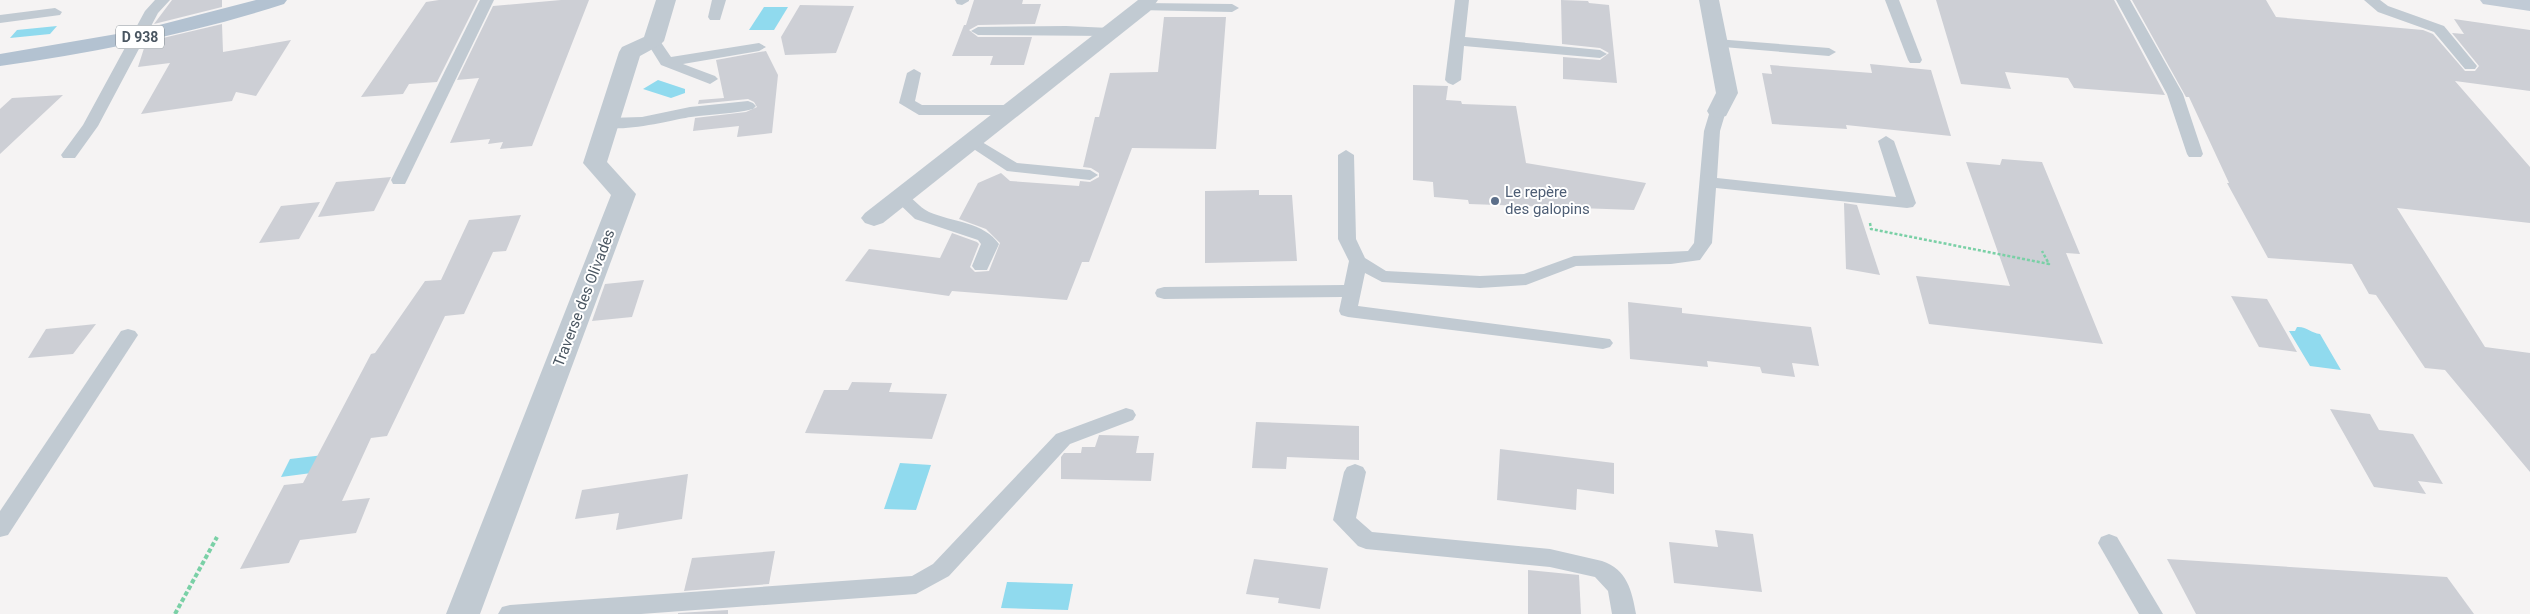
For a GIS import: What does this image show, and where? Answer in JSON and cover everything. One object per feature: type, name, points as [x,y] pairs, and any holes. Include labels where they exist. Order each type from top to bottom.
[{"type":"main road","name":"D 938","points":[[0,60],[138,37],[213,19],[277,0]]},
{"type":"main road","points":[[2490,0],[2529,2]]},
{"type":"street","points":[[659,51],[666,0]]},
{"type":"street","points":[[1709,0],[1726,93],[1718,111]]},
{"type":"street","points":[[874,218],[1145,4]]},
{"type":"street","name":"Traverse des Olivades","points":[[463,614],[624,194],[595,163],[630,52],[659,51]]},
{"type":"lane","points":[[69,155],[90,126],[152,11],[163,0]]},
{"type":"lane","points":[[399,180],[487,0]]},
{"type":"lane","points":[[716,17],[719,0]]},
{"type":"lane","points":[[1453,80],[1462,0]]},
{"type":"lane","points":[[1892,0],[1915,60]]},
{"type":"lane","points":[[2123,0],[2176,94],[2195,154]]},
{"type":"lane","points":[[2370,0],[2383,8],[2439,29],[2470,66]]},
{"type":"lane","points":[[1145,4],[1232,8]]},
{"type":"lane","points":[[0,19],[55,12]]},
{"type":"lane","points":[[978,31],[1066,30],[1110,32]]},
{"type":"lane","points":[[1457,41],[1600,54]]},
{"type":"lane","points":[[1716,43],[1829,52]]},
{"type":"lane","points":[[659,51],[759,47]]},
{"type":"lane","points":[[659,51],[710,79]]},
{"type":"lane","points":[[914,73],[907,103],[919,110],[1011,110]]},
{"type":"lane","points":[[608,123],[642,122],[690,112],[748,106]]},
{"type":"lane","points":[[1346,155],[1347,239],[1358,261],[1382,276],[1480,282],[1526,279],[1574,261],[1670,259],[1694,256],[1704,243],[1712,131],[1718,111]]},
{"type":"lane","points":[[972,141],[1013,168],[1090,175]]},
{"type":"lane","points":[[1709,182],[1907,203],[1886,141]]},
{"type":"lane","points":[[900,197],[921,215],[984,236],[990,244],[981,266]]},
{"type":"lane","points":[[1358,261],[1348,311],[1603,343]]},
{"type":"lane","points":[[1164,293],[1352,291]]},
{"type":"lane","points":[[0,529],[128,334]]},
{"type":"lane","points":[[510,614],[916,585],[941,570],[1063,439],[1126,415]]},
{"type":"lane","points":[[1355,472],[1344,520],[1366,540],[1550,558],[1602,570],[1619,586],[1624,614]]},
{"type":"lane","points":[[2110,543],[2151,614]]},
{"type":"path","points":[[175,614],[217,537]]},
{"type":"water","points":[[764,7],[788,7],[774,30],[749,30]]},
{"type":"water","points":[[57,26],[50,34],[10,38],[17,30]]},
{"type":"water","points":[[658,80],[685,89],[685,93],[671,98],[643,89]]},
{"type":"water","points":[[2297,327],[2320,334],[2341,370],[2310,366],[2289,331],[2295,331]]},
{"type":"water","points":[[349,452],[342,469],[281,477],[290,459]]},
{"type":"water","points":[[900,463],[931,465],[916,510],[884,509]]},
{"type":"water","points":[[1007,582],[1073,584],[1068,610],[1001,608]]},
{"type":"building","points":[[172,0],[222,0],[222,7],[154,24]]},
{"type":"building","points":[[478,0],[437,82],[409,84],[403,94],[361,97],[426,2]]},
{"type":"building","points":[[561,0],[589,0],[532,146],[500,149],[503,142],[488,144],[490,139],[450,143],[479,78],[457,80],[493,6]]},
{"type":"building","points":[[974,0],[1023,0],[1022,4],[1041,4],[1035,24],[978,25],[969,30],[978,37],[1032,37],[1024,65],[990,65],[993,56],[952,56],[964,25],[966,25]]},
{"type":"building","points":[[1561,0],[1588,1],[1589,3],[1609,5],[1617,83],[1563,79],[1563,57],[1600,60],[1609,53],[1600,48],[1562,44]]},
{"type":"building","points":[[1936,0],[2114,0],[2165,95],[2074,88],[2068,78],[2005,72],[2011,89],[1961,84]]},
{"type":"building","points":[[2132,0],[2266,0],[2276,17],[2423,30],[2433,34],[2465,71],[2475,71],[2479,66],[2452,33],[2464,34],[2454,19],[2530,30],[2530,91],[2455,81],[2530,167],[2530,223],[2397,208],[2485,347],[2530,353],[2530,472],[2445,370],[2425,368],[2376,295],[2369,294],[2352,264],[2268,258],[2227,183],[2229,183],[2189,97],[2186,97]]},
{"type":"building","points":[[800,5],[854,6],[836,53],[785,55],[781,37]]},
{"type":"building","points":[[1164,17],[1226,17],[1216,149],[1132,148],[1089,262],[1082,262],[1067,300],[952,291],[949,296],[845,281],[869,249],[940,258],[952,233],[979,244],[970,267],[975,272],[989,271],[1000,243],[986,229],[959,219],[978,183],[1001,173],[1010,181],[1079,186],[1080,181],[1090,182],[1099,177],[1099,173],[1091,168],[1083,167],[1095,117],[1099,117],[1110,73],[1158,72]]},
{"type":"building","points":[[222,24],[223,52],[291,40],[256,96],[236,92],[232,101],[141,114],[170,63],[138,67],[146,42]]},
{"type":"building","points":[[766,51],[778,75],[772,133],[737,137],[739,126],[693,131],[695,118],[746,112],[757,107],[754,102],[748,99],[698,104],[699,100],[724,98],[716,60]]},
{"type":"building","points":[[1870,64],[1931,70],[1951,136],[1846,125],[1847,129],[1772,124],[1762,73],[1772,74],[1770,65],[1872,73]]},
{"type":"building","points":[[1413,85],[1448,86],[1446,100],[1461,101],[1462,104],[1516,106],[1526,163],[1646,183],[1634,210],[1469,204],[1468,200],[1434,197],[1433,182],[1413,180]]},
{"type":"building","points":[[63,95],[0,154],[0,109],[12,98]]},
{"type":"building","points":[[2002,159],[2042,162],[2080,254],[2066,253],[2103,344],[1929,324],[1916,276],[2010,286],[1966,162],[2000,165]]},
{"type":"building","points":[[391,177],[374,211],[318,217],[336,182]]},
{"type":"building","points":[[1259,190],[1259,195],[1292,195],[1297,261],[1205,263],[1205,191]]},
{"type":"building","points":[[320,202],[299,239],[259,243],[281,206]]},
{"type":"building","points":[[1844,203],[1857,205],[1880,275],[1846,269]]},
{"type":"building","points":[[521,215],[506,251],[493,252],[464,314],[445,316],[387,436],[371,438],[342,501],[370,498],[356,533],[300,540],[289,563],[240,569],[284,485],[303,483],[371,354],[375,353],[425,281],[441,280],[469,220]]},
{"type":"building","points":[[644,280],[632,317],[592,321],[605,284]]},
{"type":"building","points":[[2231,296],[2267,299],[2297,352],[2259,347]]},
{"type":"building","points":[[1628,302],[1682,308],[1682,313],[1811,327],[1819,366],[1792,363],[1795,377],[1762,373],[1760,367],[1707,361],[1708,367],[1630,359]]},
{"type":"building","points":[[96,324],[73,354],[28,358],[46,329]]},
{"type":"building","points":[[852,382],[892,383],[889,392],[947,394],[932,439],[805,433],[824,390],[848,390]]},
{"type":"building","points":[[2330,409],[2370,414],[2379,430],[2413,434],[2443,484],[2418,481],[2426,494],[2374,487]]},
{"type":"building","points":[[1256,422],[1359,426],[1359,460],[1287,457],[1286,469],[1252,468]]},
{"type":"building","points":[[1099,435],[1139,436],[1136,453],[1154,453],[1151,481],[1061,479],[1061,457],[1064,453],[1081,453],[1082,447],[1095,447]]},
{"type":"building","points":[[1500,449],[1614,463],[1614,494],[1577,489],[1576,510],[1497,500]]},
{"type":"building","points":[[688,474],[682,519],[616,530],[619,513],[575,519],[582,490]]},
{"type":"building","points":[[1715,530],[1753,534],[1762,592],[1674,583],[1669,542],[1718,547]]},
{"type":"building","points":[[775,551],[769,584],[684,591],[692,558]]},
{"type":"building","points":[[1254,559],[1328,568],[1320,609],[1278,603],[1279,598],[1246,594]]},
{"type":"building","points":[[2167,559],[2447,577],[2474,614],[2196,614]]},
{"type":"building","points":[[1528,570],[1579,575],[1581,614],[1528,614]]},
{"type":"building","points":[[728,610],[728,614],[678,614],[678,613]]},
{"type":"place","name":"Le repère des galopins","points":[[1495,201]]}]
